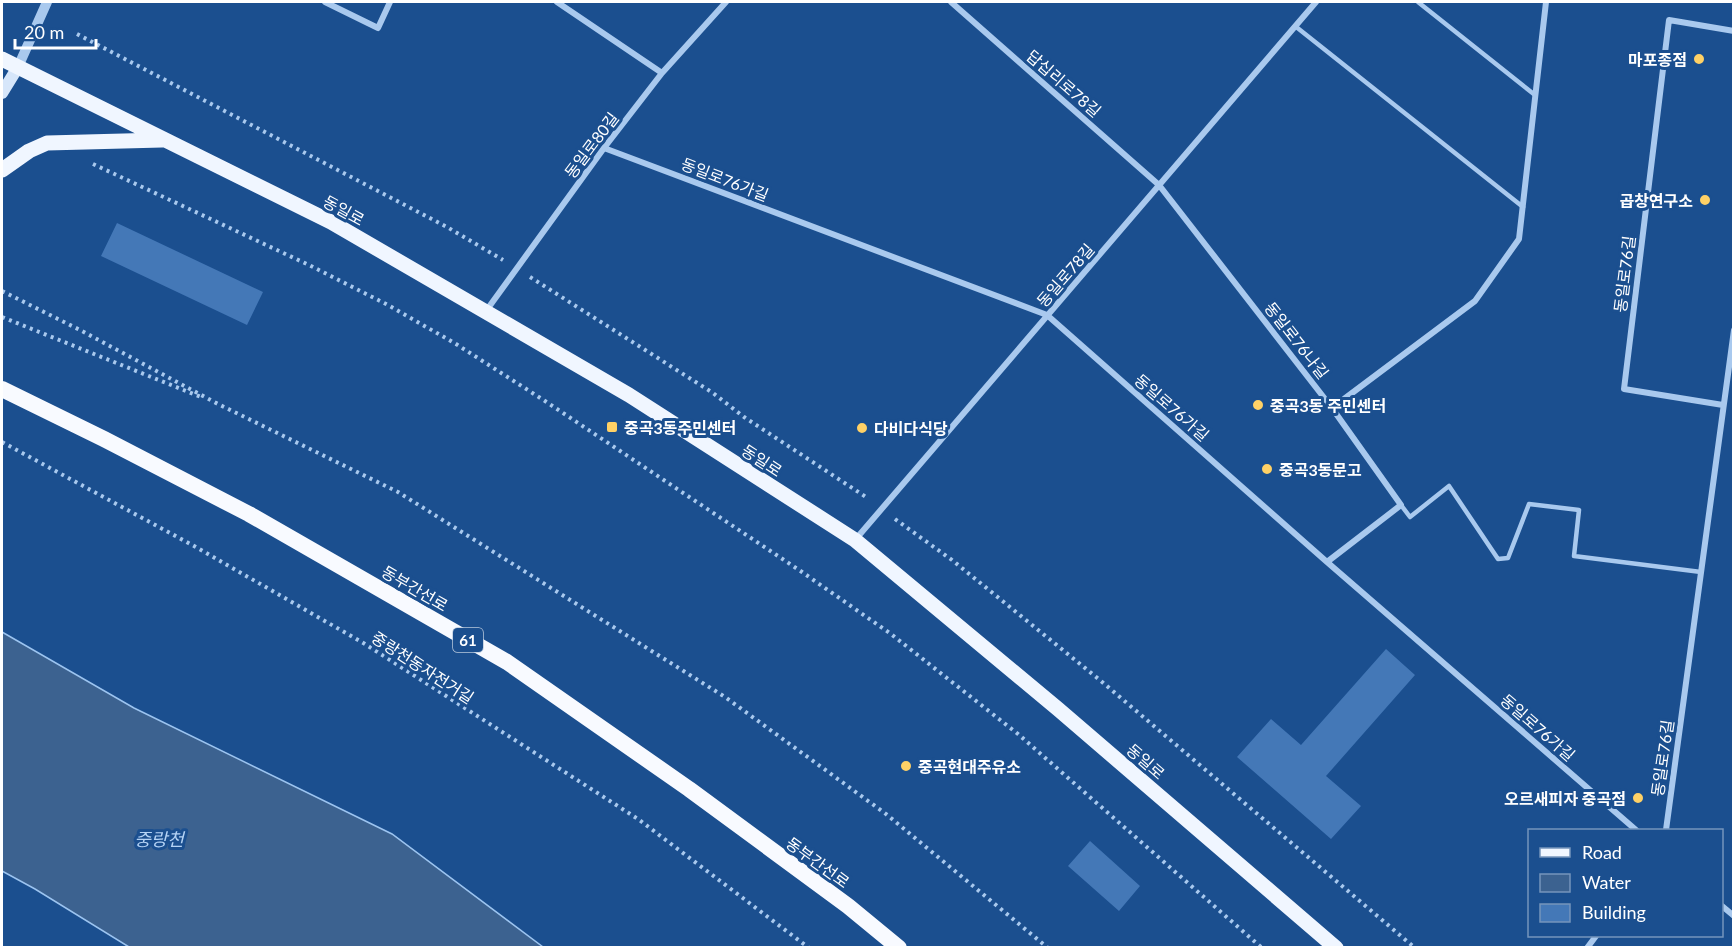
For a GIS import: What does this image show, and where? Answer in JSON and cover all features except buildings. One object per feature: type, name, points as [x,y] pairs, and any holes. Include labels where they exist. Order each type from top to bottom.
[{"type":"highway","name":"동부간선로","points":[[2,389],[249,514],[507,662],[689,789],[848,906],[899,948]]},
{"type":"main road","name":"동일로","points":[[2,59],[331,222],[629,395],[855,540],[1058,709],[1336,948]]},
{"type":"main road","points":[[2,93],[18,67]]},
{"type":"main road","points":[[2,170],[29,151],[47,143],[164,140]]},
{"type":"street","points":[[18,67],[47,2]]},
{"type":"street","points":[[325,2],[378,28],[390,2]]},
{"type":"street","points":[[556,2],[662,73]]},
{"type":"street","name":"동일로80길","points":[[485,312],[604,148],[662,73],[726,2]]},
{"type":"street","name":"답십리로78길","points":[[951,2],[1160,184]]},
{"type":"street","name":"동일로78길","points":[[855,540],[1316,2]]},
{"type":"street","points":[[1332,408],[1475,301],[1519,239],[1546,2]]},
{"type":"street","name":"동일로76길","points":[[1723,405],[1624,389],[1669,20],[1734,31]]},
{"type":"street","name":"동일로76가길","points":[[604,148],[1047,315],[1634,829]]},
{"type":"street","name":"동일로76나길","points":[[1160,184],[1332,408],[1401,505]]},
{"type":"street","name":"동일로76길","points":[[1666,829],[1734,330]]},
{"type":"street","points":[[1327,562],[1401,505]]},
{"type":"lane","points":[[1418,2],[1535,96]]},
{"type":"lane","points":[[1295,27],[1523,207]]},
{"type":"lane","points":[[1401,505],[1410,517],[1449,486],[1498,559],[1508,558],[1529,504],[1579,510],[1574,556],[1701,572]]},
{"type":"path","points":[[77,34],[447,227],[503,261]]},
{"type":"path","points":[[87,162],[309,265],[388,305],[456,344],[545,401],[802,572],[891,634],[1018,734],[1262,948]]},
{"type":"path","points":[[529,277],[713,393],[744,417],[866,497]]},
{"type":"path","points":[[2,291],[219,404],[398,492],[725,697],[886,814],[1048,948]]},
{"type":"path","points":[[2,317],[219,404]]},
{"type":"path","name":"중랑천동자전거길","points":[[2,442],[194,546],[365,644],[638,819],[809,948]]},
{"type":"path","points":[[894,518],[952,560],[1101,681],[1415,948]]},
{"type":"water","name":"중랑천","points":[[2,632],[134,708],[392,834],[543,947],[129,947],[2,871]]},
{"type":"place","name":"마포종점","points":[[1699,59]]},
{"type":"place","name":"곱창연구소","points":[[1705,200]]},
{"type":"place","name":"중곡3동 주민센터","points":[[1258,405]]},
{"type":"place","name":"중곡3동주민센터","points":[[612,427]]},
{"type":"place","name":"다비다식당","points":[[862,428]]},
{"type":"place","name":"중곡3동문고","points":[[1267,469]]},
{"type":"place","name":"중곡현대주유소","points":[[906,766]]},
{"type":"place","name":"오르새피자 중곡점","points":[[1638,798]]}]
